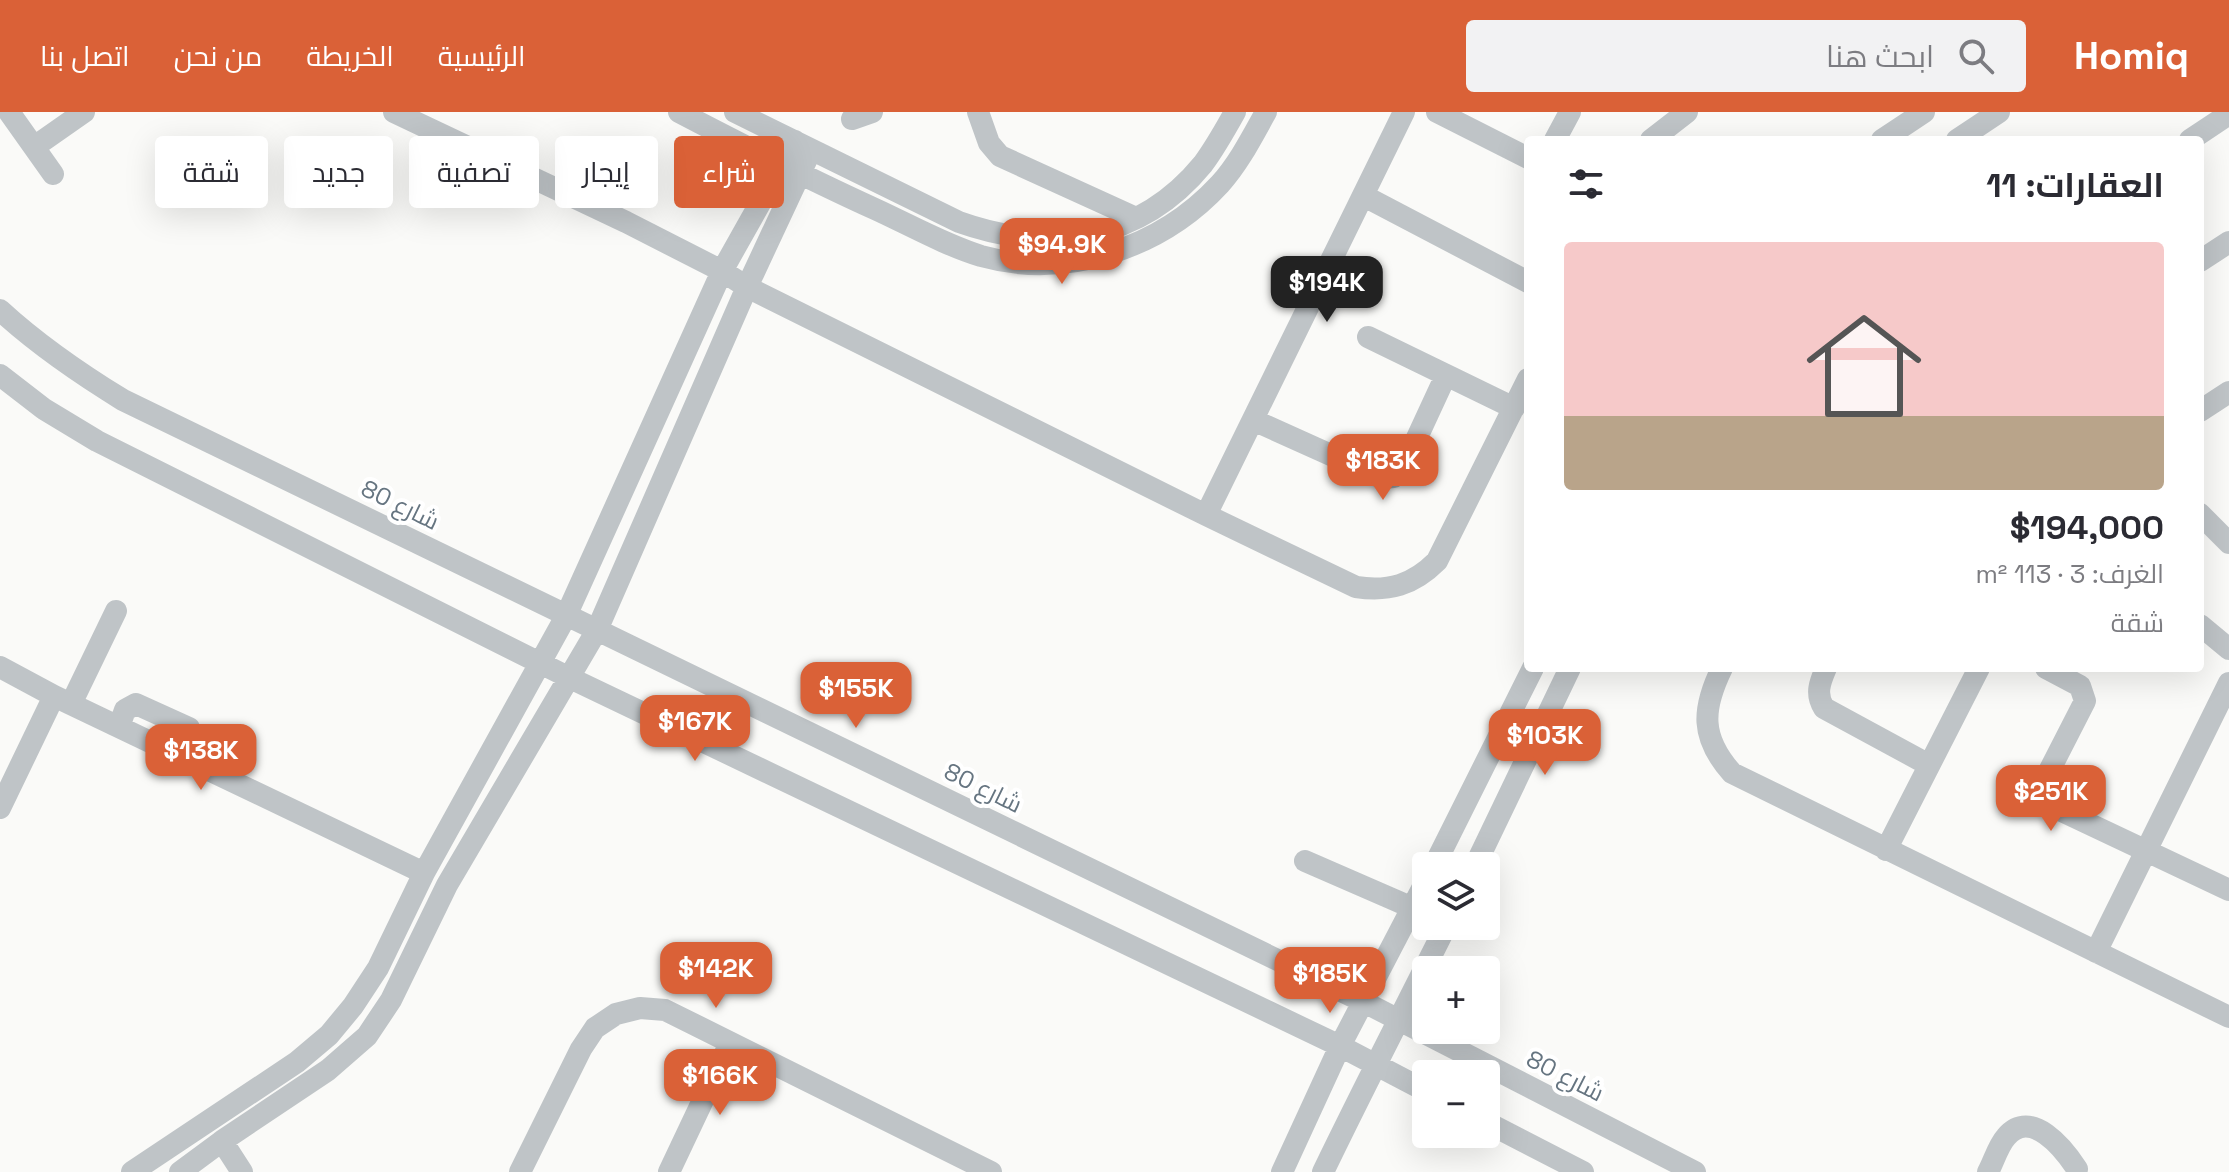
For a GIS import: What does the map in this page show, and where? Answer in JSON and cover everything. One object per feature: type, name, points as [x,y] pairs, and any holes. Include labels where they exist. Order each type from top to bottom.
[{"type":"street","points":[[9,112],[53,174]]},
{"type":"street","points":[[34,147],[84,112]]},
{"type":"street","points":[[394,112],[722,271],[747,287],[1356,587],[1392,588],[1409,583],[1437,561],[1524,387]]},
{"type":"street","points":[[679,112],[791,170],[980,255],[1009,262],[1038,264],[1082,261],[1125,249],[1165,229],[1195,208],[1221,182],[1243,153],[1266,112]]},
{"type":"street","points":[[735,112],[959,222],[990,233],[1021,239],[1054,240],[1086,236],[1117,227],[1167,199],[1186,182],[1218,142],[1235,112]]},
{"type":"street","points":[[978,112],[989,143],[1000,156],[1136,218]]},
{"type":"street","points":[[1206,515],[1404,112]]},
{"type":"street","points":[[1437,112],[1524,156]]},
{"type":"street","points":[[1557,136],[1570,112]]},
{"type":"street","points":[[1656,136],[1687,112]]},
{"type":"street","points":[[1888,136],[1924,112]]},
{"type":"street","points":[[1963,136],[1999,112]]},
{"type":"street","points":[[2196,136],[2229,114]]},
{"type":"street","points":[[180,1172],[328,1070],[367,1036],[391,1000],[447,885],[597,630],[747,287],[803,146]]},
{"type":"street","points":[[132,1172],[297,1062],[329,1035],[378,968],[424,873],[566,616],[722,271],[791,170]]},
{"type":"street","points":[[1364,196],[1524,280]]},
{"type":"street","points":[[2204,258],[2229,242]]},
{"type":"street","name":"شارع 80","points":[[0,310],[75,371],[123,400],[1362,1001],[1695,1172]]},
{"type":"street","points":[[1368,337],[1514,408]]},
{"type":"street","points":[[0,375],[44,409],[97,441],[570,678],[1340,1046],[1412,1084]]},
{"type":"street","points":[[1253,420],[1389,479],[1403,468],[1446,375]]},
{"type":"street","points":[[2204,408],[2229,392]]},
{"type":"street","points":[[2204,518],[2229,543]]},
{"type":"street","points":[[0,808],[116,611]]},
{"type":"street","points":[[2204,628],[2229,649]]},
{"type":"street","points":[[0,667],[424,873]]},
{"type":"street","points":[[1441,852],[1531,672]]},
{"type":"street","points":[[1482,852],[1568,672]]},
{"type":"street","points":[[1720,672],[1708,701],[1706,716],[1708,732],[1721,761],[1732,773],[2229,1017]]},
{"type":"street","points":[[1824,672],[1818,688],[1824,708],[1929,765]]},
{"type":"street","points":[[1886,850],[1977,672]]},
{"type":"street","points":[[2054,672],[2080,686],[2085,701],[2042,785],[2045,803],[2229,890]]},
{"type":"street","points":[[2096,952],[2229,683]]},
{"type":"street","points":[[1305,861],[1412,908]]},
{"type":"street","points":[[1282,1172],[1362,1001],[1412,910]]},
{"type":"street","points":[[1323,1172],[1374,1064],[1439,940]]},
{"type":"street","points":[[520,1172],[581,1049],[595,1028],[616,1014],[640,1008],[665,1010],[985,1171]]},
{"type":"street","points":[[671,1171],[730,1043]]},
{"type":"street","points":[[1988,1172],[2006,1137],[2017,1128],[2031,1127],[2064,1148],[2077,1169]]},
{"type":"street","points":[[1500,1129],[1583,1172]]},
{"type":"street","points":[[222,1141],[242,1172]]}]
